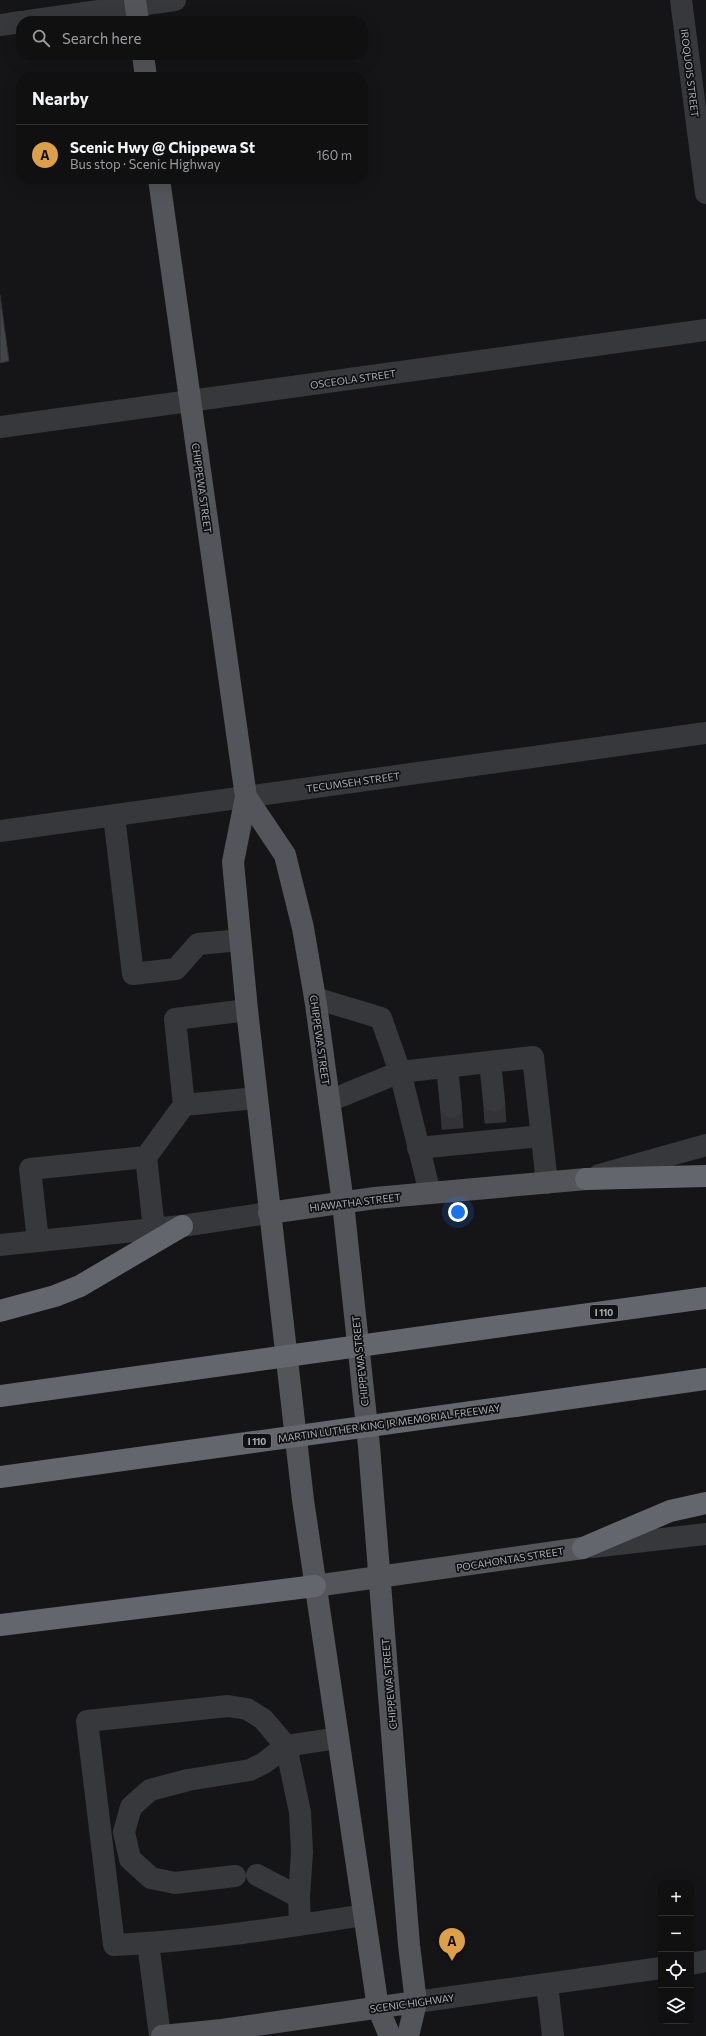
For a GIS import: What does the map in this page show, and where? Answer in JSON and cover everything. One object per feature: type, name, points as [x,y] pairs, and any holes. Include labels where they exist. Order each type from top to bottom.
[{"type":"highway","points":[[586,1179],[706,1176]]},
{"type":"highway","points":[[0,1312],[55,1296],[80,1286],[182,1226]]},
{"type":"highway","name":"I 110","points":[[0,1396],[706,1298]]},
{"type":"highway","name":"MARTIN LUTHER KING JR MEMORIAL FREEWAY","points":[[0,1477],[706,1379]]},
{"type":"highway","points":[[583,1548],[670,1511],[706,1503]]},
{"type":"highway","points":[[0,1625],[315,1586]]},
{"type":"main road","points":[[144,60],[145,72]]},
{"type":"main road","name":"CHIPPEWA STREET","points":[[160,184],[189,401],[246,797],[233,862],[256,1098],[303,1500],[378,2008],[390,2036]]},
{"type":"main road","name":"CHIPPEWA STREET","points":[[246,797],[285,855],[303,928],[343,1203],[369,1446],[409,1945],[416,2002],[408,2036]]},
{"type":"main road","name":"HIAWATHA STREET","points":[[269,1213],[430,1193],[586,1179]]},
{"type":"main road","name":"POCAHONTAS STREET","points":[[315,1586],[380,1578],[583,1548]]},
{"type":"main road","name":"SCENIC HIGHWAY","points":[[161,2036],[222,2033],[416,2002]]},
{"type":"street","points":[[73,16],[136,9],[175,0]]},
{"type":"street","name":"IROQUOIS STREET","points":[[681,0],[706,193]]},
{"type":"street","points":[[0,25],[16,23]]},
{"type":"street","name":"OSCEOLA STREET","points":[[0,428],[706,330]]},
{"type":"street","name":"TECUMSEH STREET","points":[[0,832],[706,733]]},
{"type":"street","points":[[114,816],[132,974],[176,969],[198,944],[240,940]]},
{"type":"street","points":[[314,998],[381,1018],[400,1072],[430,1193]]},
{"type":"street","points":[[154,1229],[146,1157],[184,1105],[174,1019],[247,1010]]},
{"type":"street","points":[[329,1101],[400,1072],[533,1057],[547,1182]]},
{"type":"street","points":[[490,1062],[494,1101]]},
{"type":"street","points":[[447,1066],[451,1107]]},
{"type":"street","points":[[184,1105],[256,1098]]},
{"type":"street","points":[[418,1148],[454,1140],[496,1135],[541,1136]]},
{"type":"street","name":"HIAWATHA STREET","points":[[586,1179],[706,1145]]},
{"type":"street","points":[[38,1241],[30,1169],[146,1157]]},
{"type":"street","name":"HIAWATHA STREET","points":[[0,1244],[182,1226],[269,1213]]},
{"type":"street","name":"POCAHONTAS STREET","points":[[583,1548],[706,1534]]},
{"type":"street","points":[[300,1925],[299,1897],[302,1852],[300,1812],[286,1746],[263,1719],[247,1709],[228,1706],[87,1721],[114,1945],[148,1943],[300,1925],[364,1915]]},
{"type":"street","points":[[236,1876],[175,1883],[150,1878],[130,1859],[124,1832],[131,1807],[150,1790],[188,1780],[250,1770],[264,1763],[286,1746],[338,1738]]},
{"type":"street","points":[[257,1875],[299,1897]]},
{"type":"street","points":[[148,1943],[161,2036]]},
{"type":"street","points":[[694,1964],[706,1962]]},
{"type":"street","name":"SCENIC HIGHWAY","points":[[416,2002],[658,1968]]},
{"type":"street","points":[[547,1984],[553,2036]]},
{"type":"building","points":[[0,295],[9,361],[0,363]]},
{"type":"tunnel","points":[[494,1101],[496,1130]]},
{"type":"tunnel","points":[[451,1107],[453,1135]]},
{"type":"place","name":"Scenic Hwy @ Chippewa St","points":[[452,1961]]}]
